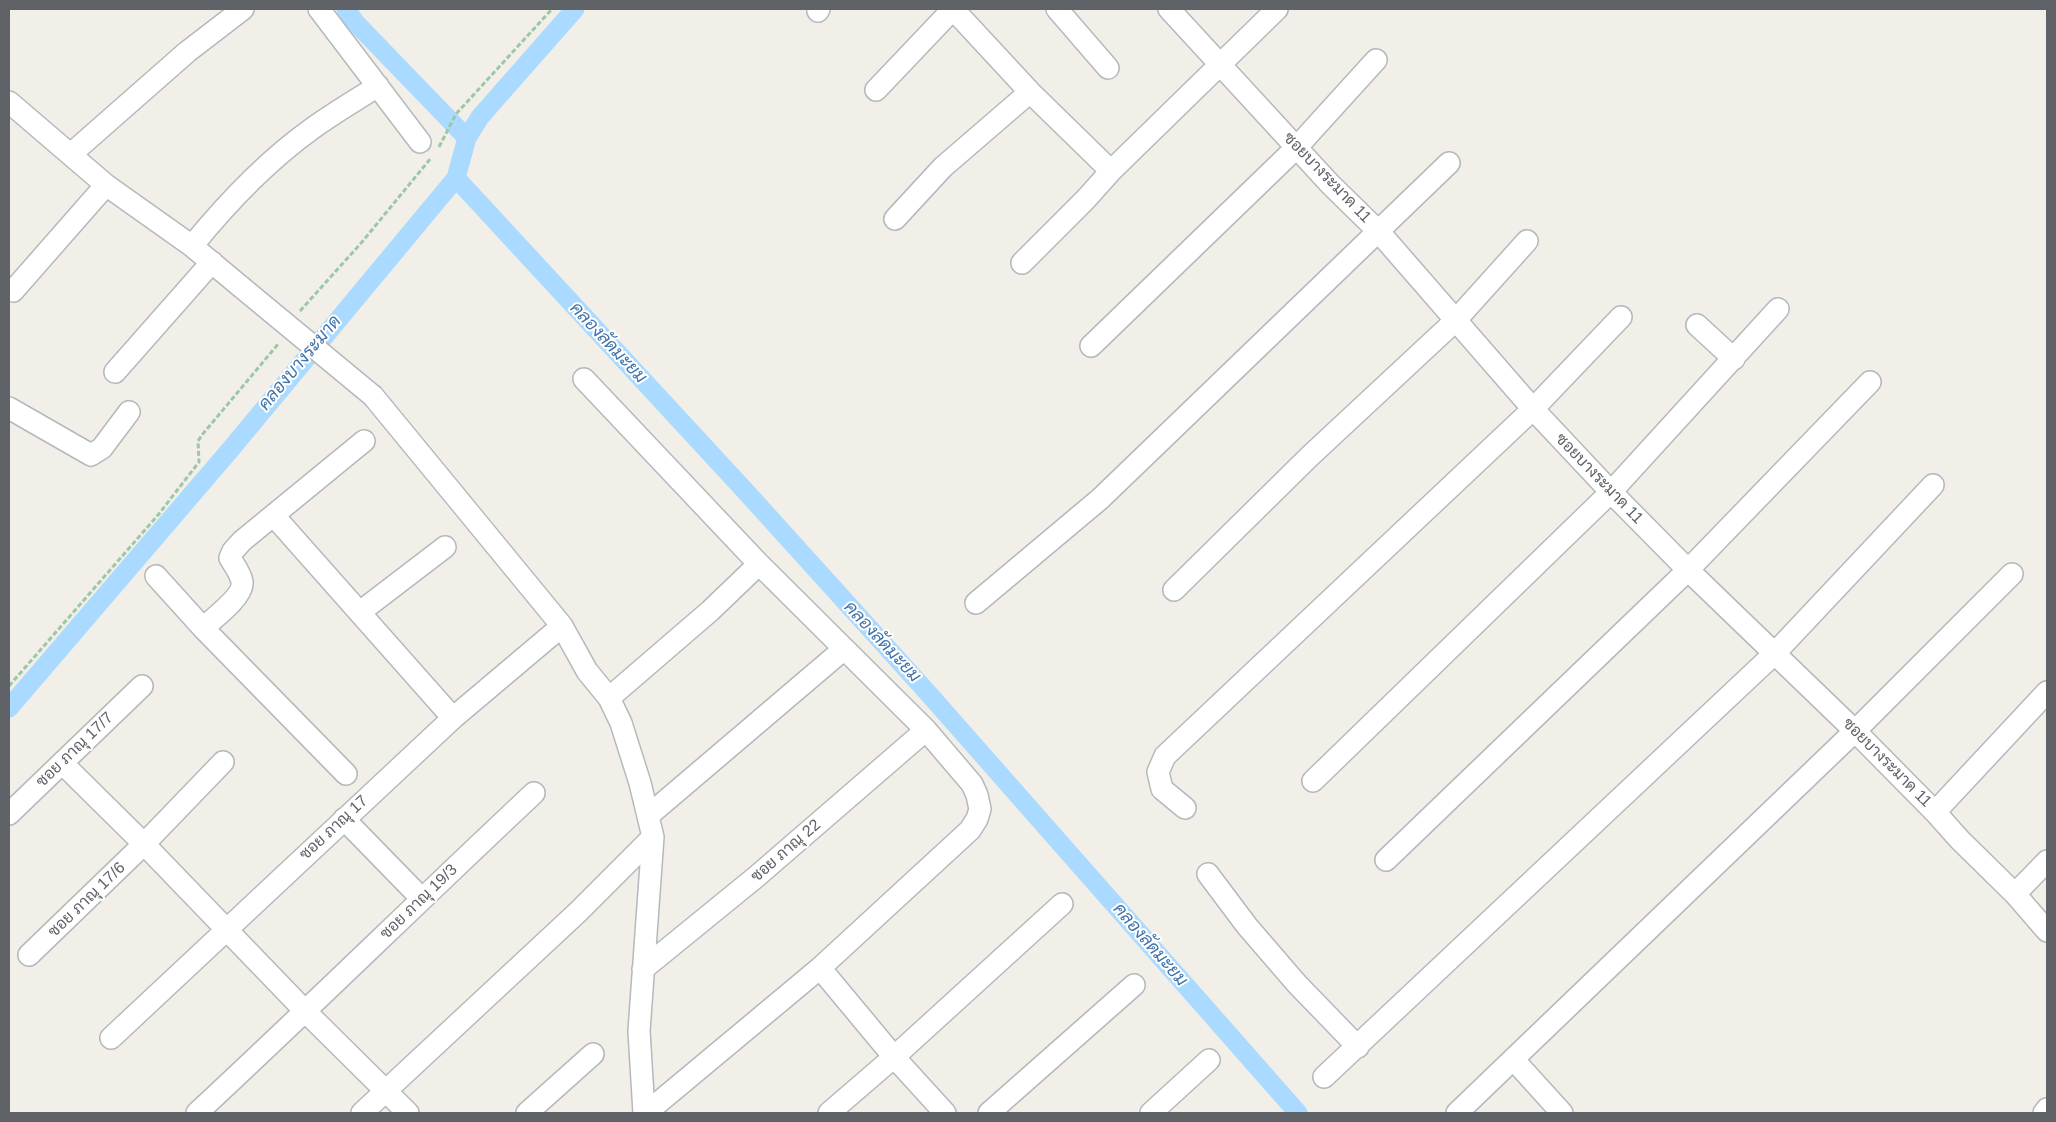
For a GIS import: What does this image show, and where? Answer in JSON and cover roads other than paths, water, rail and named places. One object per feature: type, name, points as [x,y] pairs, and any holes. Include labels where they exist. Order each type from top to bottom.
[{"type":"street","points":[[71,154],[187,52],[243,9]]},
{"type":"street","points":[[319,9],[378,86],[430,149]]},
{"type":"street","points":[[876,90],[953,9],[1030,92],[1111,170]]},
{"type":"street","points":[[1057,9],[1108,68]]},
{"type":"street","name":"ซอยบางระมาด 11","points":[[1169,9],[1379,232],[1533,409],[1611,492],[1688,570],[1936,812],[1960,840],[2015,894],[2047,931]]},
{"type":"street","points":[[1022,263],[1086,200],[1111,170],[1277,9]]},
{"type":"street","points":[[1091,346],[1297,147],[1376,60]]},
{"type":"street","points":[[192,246],[221,211],[272,162],[312,129],[378,86]]},
{"type":"street","points":[[896,220],[943,167],[1030,92]]},
{"type":"street","points":[[9,102],[106,186],[192,246],[373,396],[562,626],[587,671],[609,698],[621,723],[649,815],[653,837],[639,1031],[645,1113]]},
{"type":"street","points":[[976,603],[1100,499],[1450,163]]},
{"type":"street","points":[[13,290],[106,186]]},
{"type":"street","points":[[1174,590],[1310,456],[1455,321],[1527,241]]},
{"type":"street","points":[[115,372],[212,262]]},
{"type":"street","points":[[1313,781],[1611,492],[1778,309]]},
{"type":"street","points":[[1185,808],[1162,790],[1158,772],[1165,756],[1533,409],[1621,317]]},
{"type":"street","points":[[1697,325],[1734,359]]},
{"type":"street","points":[[584,379],[759,564],[926,730],[972,784],[980,809],[977,819],[970,830],[820,968],[645,1113]]},
{"type":"street","points":[[1386,860],[1688,570],[1870,382]]},
{"type":"street","points":[[9,408],[90,455],[102,448],[129,412]]},
{"type":"street","points":[[202,628],[236,597],[243,588],[242,580],[230,558],[233,551],[242,541],[364,441]]},
{"type":"street","points":[[1324,1077],[1775,654],[1933,485]]},
{"type":"street","points":[[274,516],[453,718]]},
{"type":"street","points":[[360,612],[445,547]]},
{"type":"street","points":[[609,698],[710,611],[759,564]]},
{"type":"street","points":[[1457,1113],[1854,731],[2012,574]]},
{"type":"street","points":[[156,576],[202,628],[346,774]]},
{"type":"street","name":"ซอย ภาณุ 17","points":[[111,1038],[453,718],[562,626]]},
{"type":"street","points":[[649,815],[844,649]]},
{"type":"street","name":"ซอย ภาณุ 17/7","points":[[9,814],[142,686]]},
{"type":"street","points":[[1936,812],[2047,692]]},
{"type":"street","name":"ซอย ภาณุ 22","points":[[643,970],[756,877],[926,730]]},
{"type":"street","name":"ซอย ภาณุ 17/6","points":[[29,955],[144,844],[223,762]]},
{"type":"street","points":[[62,763],[227,928],[306,1012],[408,1113]]},
{"type":"street","name":"ซอย ภาณุ 19/3","points":[[197,1113],[306,1012],[534,793]]},
{"type":"street","points":[[344,819],[422,899]]},
{"type":"street","points":[[362,1113],[578,912],[653,837]]},
{"type":"street","points":[[2015,894],[2047,862]]},
{"type":"street","points":[[1208,874],[1247,926],[1297,984],[1358,1047]]},
{"type":"street","points":[[829,1113],[894,1057],[1062,904]]},
{"type":"street","points":[[820,968],[894,1057],[945,1113]]},
{"type":"street","points":[[989,1113],[1134,985]]},
{"type":"street","points":[[528,1113],[593,1054]]},
{"type":"street","points":[[1513,1059],[1562,1113]]},
{"type":"street","points":[[1150,1113],[1209,1060]]},
{"type":"street","points":[[2044,1113],[2047,1109]]},
{"type":"waterway","points":[[346,9],[355,22],[467,138]]},
{"type":"waterway","name":"คลองบางระมาด","points":[[9,708],[230,450],[456,178],[467,138],[480,117],[575,9]]},
{"type":"waterway","name":"คลองลัดมะยม","points":[[456,178],[748,494],[928,693],[1298,1113]]}]
